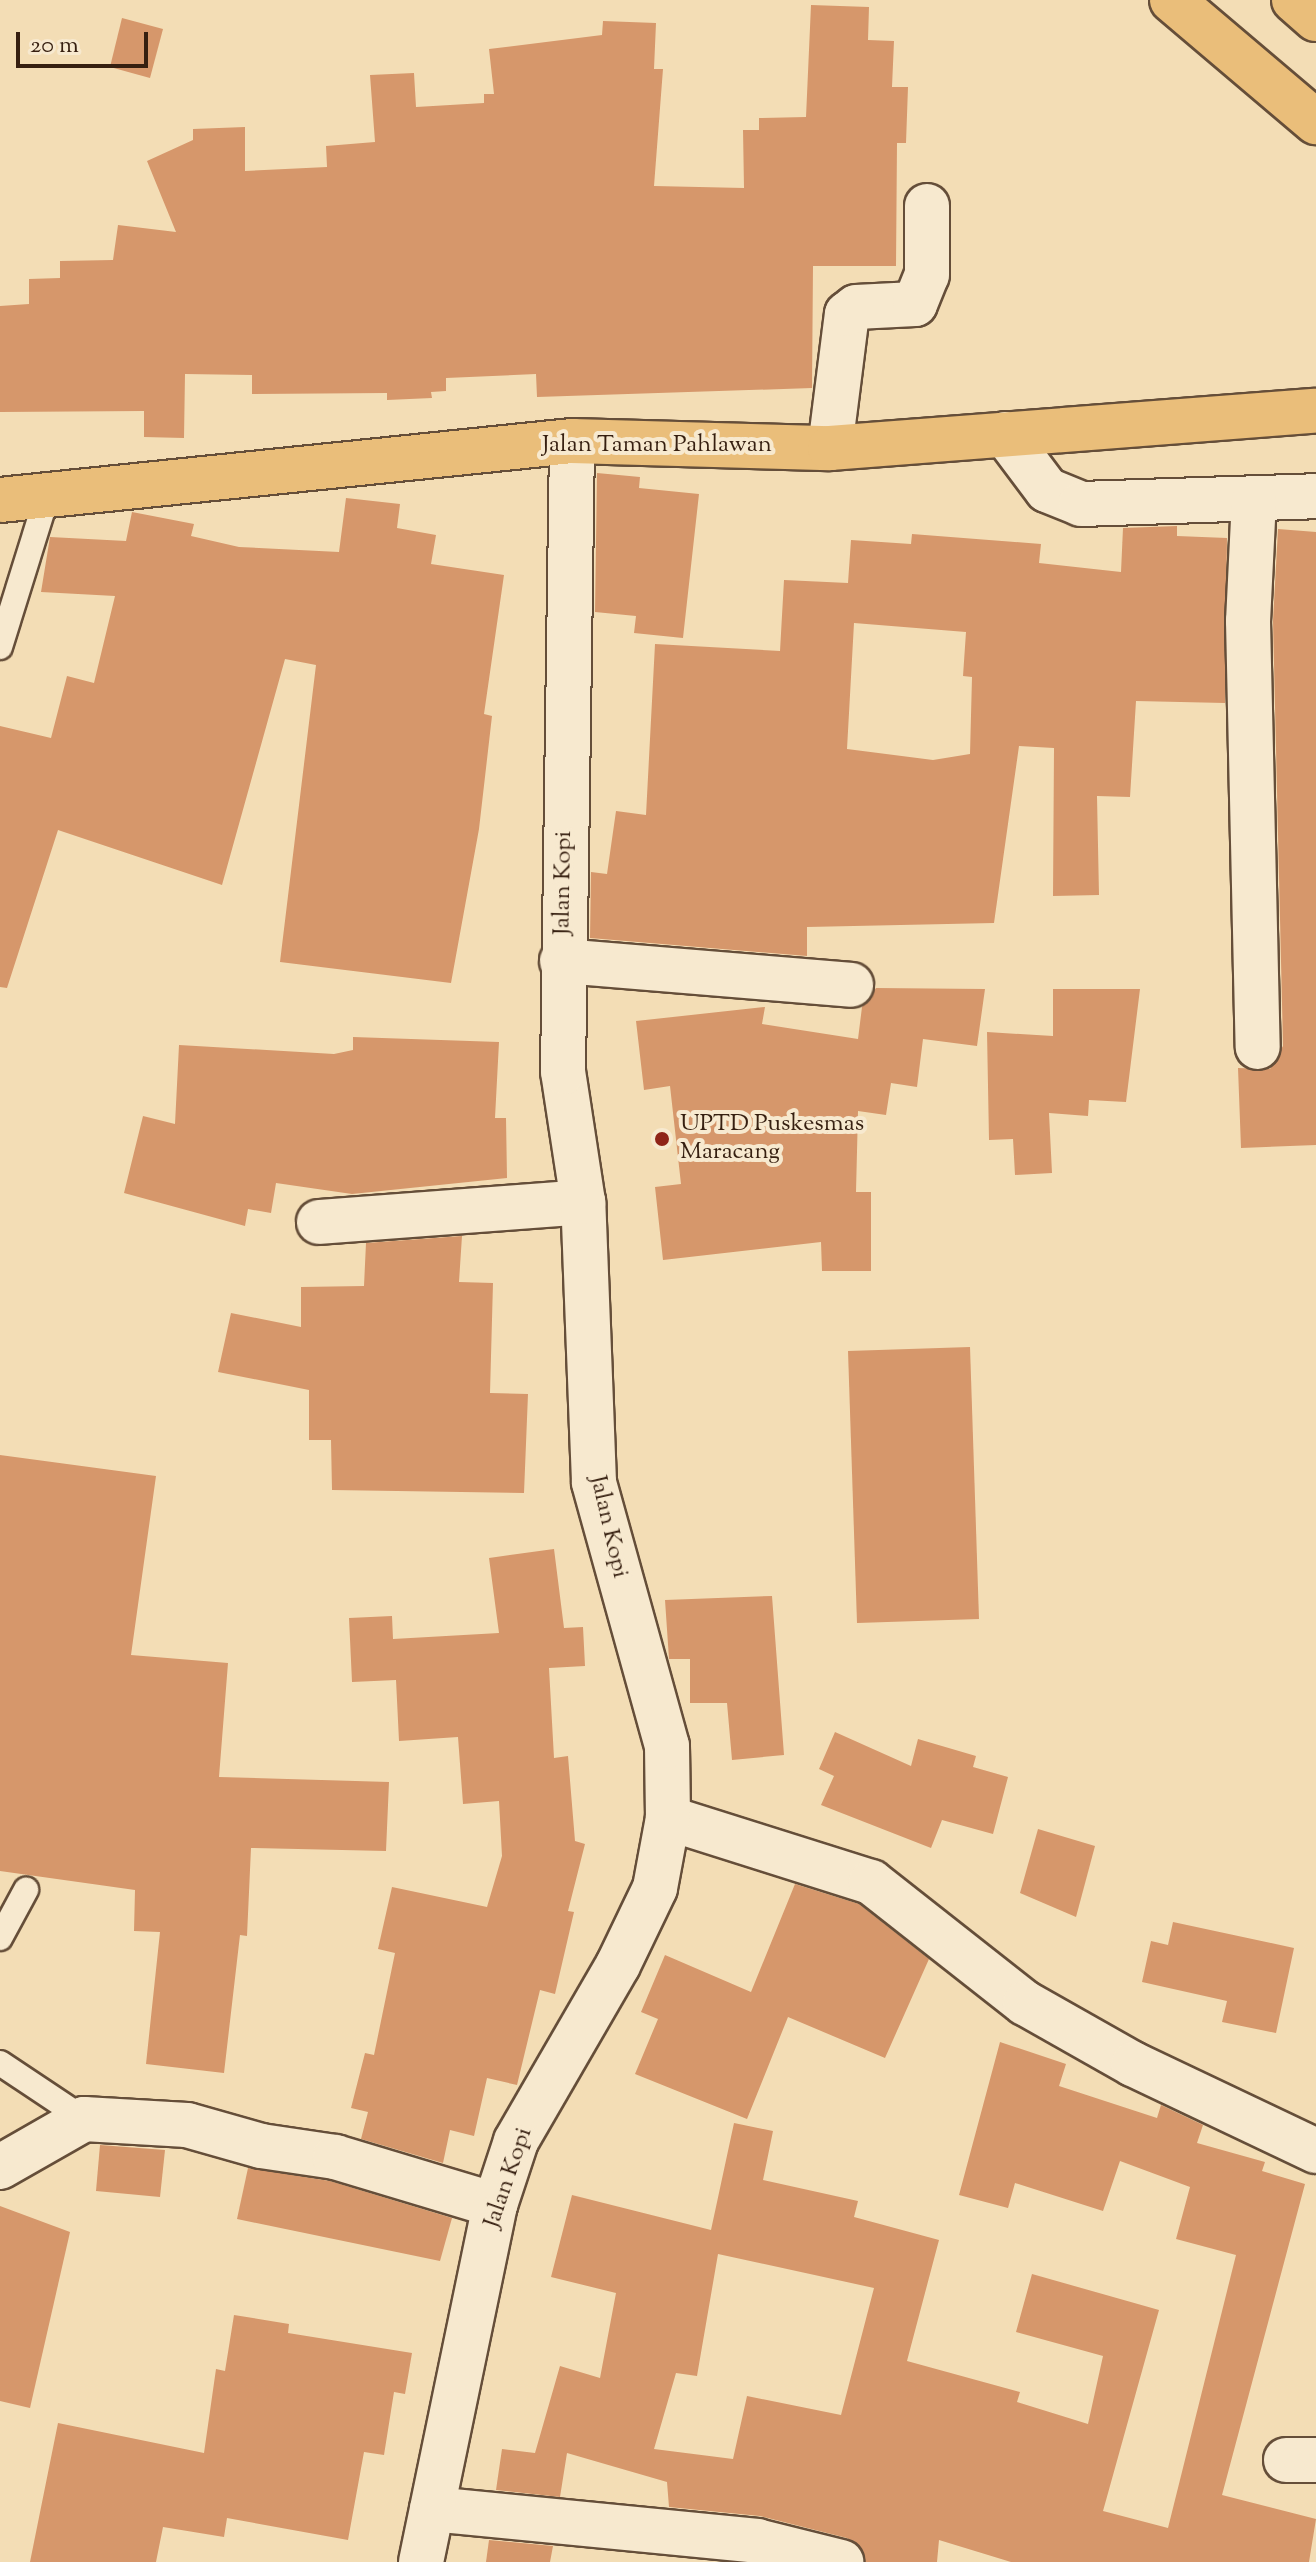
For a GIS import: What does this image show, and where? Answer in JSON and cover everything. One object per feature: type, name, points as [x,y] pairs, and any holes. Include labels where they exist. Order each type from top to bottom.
[{"type":"main road","points":[[1172,0],[1316,122]]},
{"type":"main road","points":[[1294,0],[1316,19]]},
{"type":"main road","name":"Jalan Taman Pahlawan","points":[[0,500],[572,441],[830,448],[1316,411]]},
{"type":"street","points":[[830,448],[847,314],[856,307],[915,304],[927,275],[927,206]]},
{"type":"street","points":[[1005,434],[1047,490],[1067,501],[1316,496]]},
{"type":"street","name":"Jalan Kopi","points":[[421,2562],[495,2205],[516,2141],[618,1965],[655,1888],[668,1818],[667,1746],[594,1482],[583,1202],[563,1072],[562,961],[572,441]]},
{"type":"street","points":[[1254,499],[1248,621],[1258,1047]]},
{"type":"street","points":[[562,961],[851,985]]},
{"type":"street","points":[[319,1222],[583,1202]]},
{"type":"street","points":[[668,1818],[871,1882],[1025,2003],[1133,2064],[1316,2151]]},
{"type":"street","points":[[0,2167],[84,2119],[187,2125],[261,2146],[335,2157],[495,2205]]},
{"type":"street","points":[[432,2509],[681,2531],[841,2562]]},
{"type":"lane","points":[[0,647],[47,496]]},
{"type":"lane","points":[[0,1938],[26,1890]]},
{"type":"lane","points":[[0,2063],[84,2119]]},
{"type":"building","points":[[811,5],[869,7],[868,40],[894,41],[892,87],[908,87],[906,143],[897,143],[896,266],[813,266],[812,388],[537,397],[536,374],[446,378],[446,391],[431,392],[432,398],[387,400],[387,393],[252,394],[252,375],[185,374],[184,438],[144,437],[144,411],[0,412],[0,306],[29,304],[29,279],[60,278],[60,261],[113,260],[118,225],[176,232],[147,161],[193,140],[193,129],[245,127],[245,171],[327,167],[326,146],[375,142],[370,75],[414,73],[416,107],[484,103],[484,94],[494,94],[489,49],[602,35],[603,21],[656,23],[654,69],[663,69],[654,186],[744,188],[743,130],[759,130],[759,118],[806,117]]},
{"type":"building","points":[[122,18],[163,29],[150,78],[110,67]]},
{"type":"building","points":[[597,473],[640,477],[639,488],[699,494],[683,638],[634,633],[636,616],[595,612]]},
{"type":"building","points":[[346,498],[400,504],[397,528],[436,535],[431,564],[504,575],[484,714],[492,716],[479,829],[451,983],[280,962],[316,665],[285,659],[222,885],[58,830],[7,988],[0,987],[0,726],[51,738],[67,676],[94,683],[115,596],[41,592],[50,537],[126,541],[132,512],[194,524],[191,536],[239,547],[339,552]]},
{"type":"building","points":[[1177,526],[1177,536],[1227,538],[1225,703],[1136,701],[1130,797],[1097,796],[1099,895],[1053,896],[1054,748],[1019,746],[994,923],[807,927],[807,956],[590,938],[591,872],[607,874],[616,811],[646,815],[655,644],[780,651],[784,580],[848,583],[851,540],[911,544],[912,534],[1041,544],[1039,563],[1121,572],[1123,528]],"holes":[[[854,623],[966,632],[963,676],[972,677],[970,754],[933,760],[847,749]]]},
{"type":"building","points":[[1278,529],[1316,532],[1316,1145],[1241,1148],[1238,1068],[1270,1069],[1283,1046],[1273,621]]},
{"type":"building","points":[[876,988],[985,989],[977,1046],[923,1039],[917,1087],[891,1083],[886,1115],[858,1111],[856,1192],[871,1192],[871,1271],[822,1271],[821,1242],[663,1260],[655,1187],[681,1184],[670,1086],[644,1090],[636,1021],[765,1007],[762,1024],[858,1039],[862,1007]]},
{"type":"building","points":[[1053,989],[1140,989],[1126,1102],[1089,1100],[1088,1116],[1049,1113],[1052,1173],[1015,1175],[1013,1139],[989,1140],[987,1032],[1053,1036]]},
{"type":"building","points":[[353,1037],[499,1042],[495,1118],[506,1118],[507,1178],[352,1194],[276,1183],[271,1213],[248,1209],[245,1226],[124,1193],[143,1116],[175,1124],[179,1045],[334,1054],[353,1050]]},
{"type":"building","points":[[462,1236],[459,1282],[493,1283],[490,1393],[528,1394],[524,1493],[332,1490],[331,1440],[309,1440],[309,1390],[218,1372],[231,1313],[301,1327],[301,1287],[364,1286],[366,1243]]},
{"type":"building","points":[[970,1347],[979,1619],[857,1623],[848,1351]]},
{"type":"building","points":[[0,1455],[156,1476],[131,1655],[228,1663],[219,1777],[389,1782],[386,1851],[251,1848],[247,1936],[240,1935],[224,2073],[146,2064],[160,1932],[134,1931],[135,1890],[0,1871]]},
{"type":"building","points":[[554,1549],[564,1628],[583,1627],[585,1666],[549,1668],[554,1758],[568,1756],[575,1841],[585,1844],[568,1911],[574,1912],[555,1994],[540,1990],[517,2085],[487,2078],[474,2136],[450,2130],[443,2163],[361,2139],[368,2112],[351,2108],[365,2053],[374,2055],[395,1953],[378,1949],[392,1887],[487,1907],[502,1856],[499,1801],[463,1804],[458,1737],[399,1741],[396,1680],[352,1682],[349,1618],[392,1616],[393,1639],[499,1633],[489,1558]]},
{"type":"building","points":[[772,1596],[784,1755],[732,1760],[727,1703],[690,1703],[690,1659],[669,1659],[665,1600]]},
{"type":"building","points":[[835,1732],[911,1766],[918,1739],[976,1756],[973,1767],[1008,1777],[993,1834],[942,1820],[931,1848],[821,1805],[834,1776],[819,1769]]},
{"type":"building","points":[[1038,1829],[1095,1846],[1076,1917],[1020,1893]]},
{"type":"building","points":[[795,1884],[859,1904],[929,1959],[885,2058],[788,2017],[747,2119],[635,2074],[658,2019],[641,2012],[665,1955],[751,1992]]},
{"type":"building","points":[[1173,1922],[1294,1948],[1276,2033],[1222,2022],[1227,2001],[1142,1982],[1151,1941],[1168,1945]]},
{"type":"building","points":[[1000,2042],[1066,2064],[1059,2086],[1157,2118],[1161,2105],[1203,2125],[1197,2143],[1265,2162],[1262,2171],[1305,2184],[1222,2495],[1316,2519],[1309,2562],[1011,2562],[939,2540],[937,2562],[865,2562],[859,2545],[847,2538],[760,2516],[669,2507],[667,2482],[567,2453],[560,2497],[496,2490],[502,2449],[535,2453],[560,2366],[600,2378],[616,2293],[551,2277],[572,2195],[711,2230],[734,2123],[773,2131],[763,2180],[858,2201],[854,2217],[939,2240],[907,2361],[1020,2392],[1017,2402],[1088,2424],[1103,2356],[1016,2332],[1032,2274],[1159,2310],[1103,2511],[1168,2528],[1236,2255],[1176,2239],[1190,2187],[1120,2161],[1103,2211],[1015,2183],[1008,2208],[959,2195]],"holes":[[[718,2254],[874,2288],[841,2415],[747,2396],[733,2459],[654,2449],[676,2373],[697,2376]]]},
{"type":"building","points":[[100,2145],[165,2150],[160,2197],[96,2191]]},
{"type":"building","points":[[248,2168],[330,2181],[452,2218],[440,2261],[237,2219]]},
{"type":"building","points":[[0,2206],[70,2232],[30,2408],[0,2401]]},
{"type":"building","points":[[234,2315],[289,2324],[288,2333],[412,2353],[405,2394],[394,2392],[384,2455],[364,2452],[348,2540],[227,2518],[224,2537],[163,2527],[156,2562],[30,2562],[58,2423],[204,2453],[216,2369],[225,2371]]},
{"type":"building","points":[[489,2540],[553,2546],[550,2562],[486,2562]]},
{"type":"place","name":"UPTD Puskesmas Maracang","points":[[662,1139]]}]
